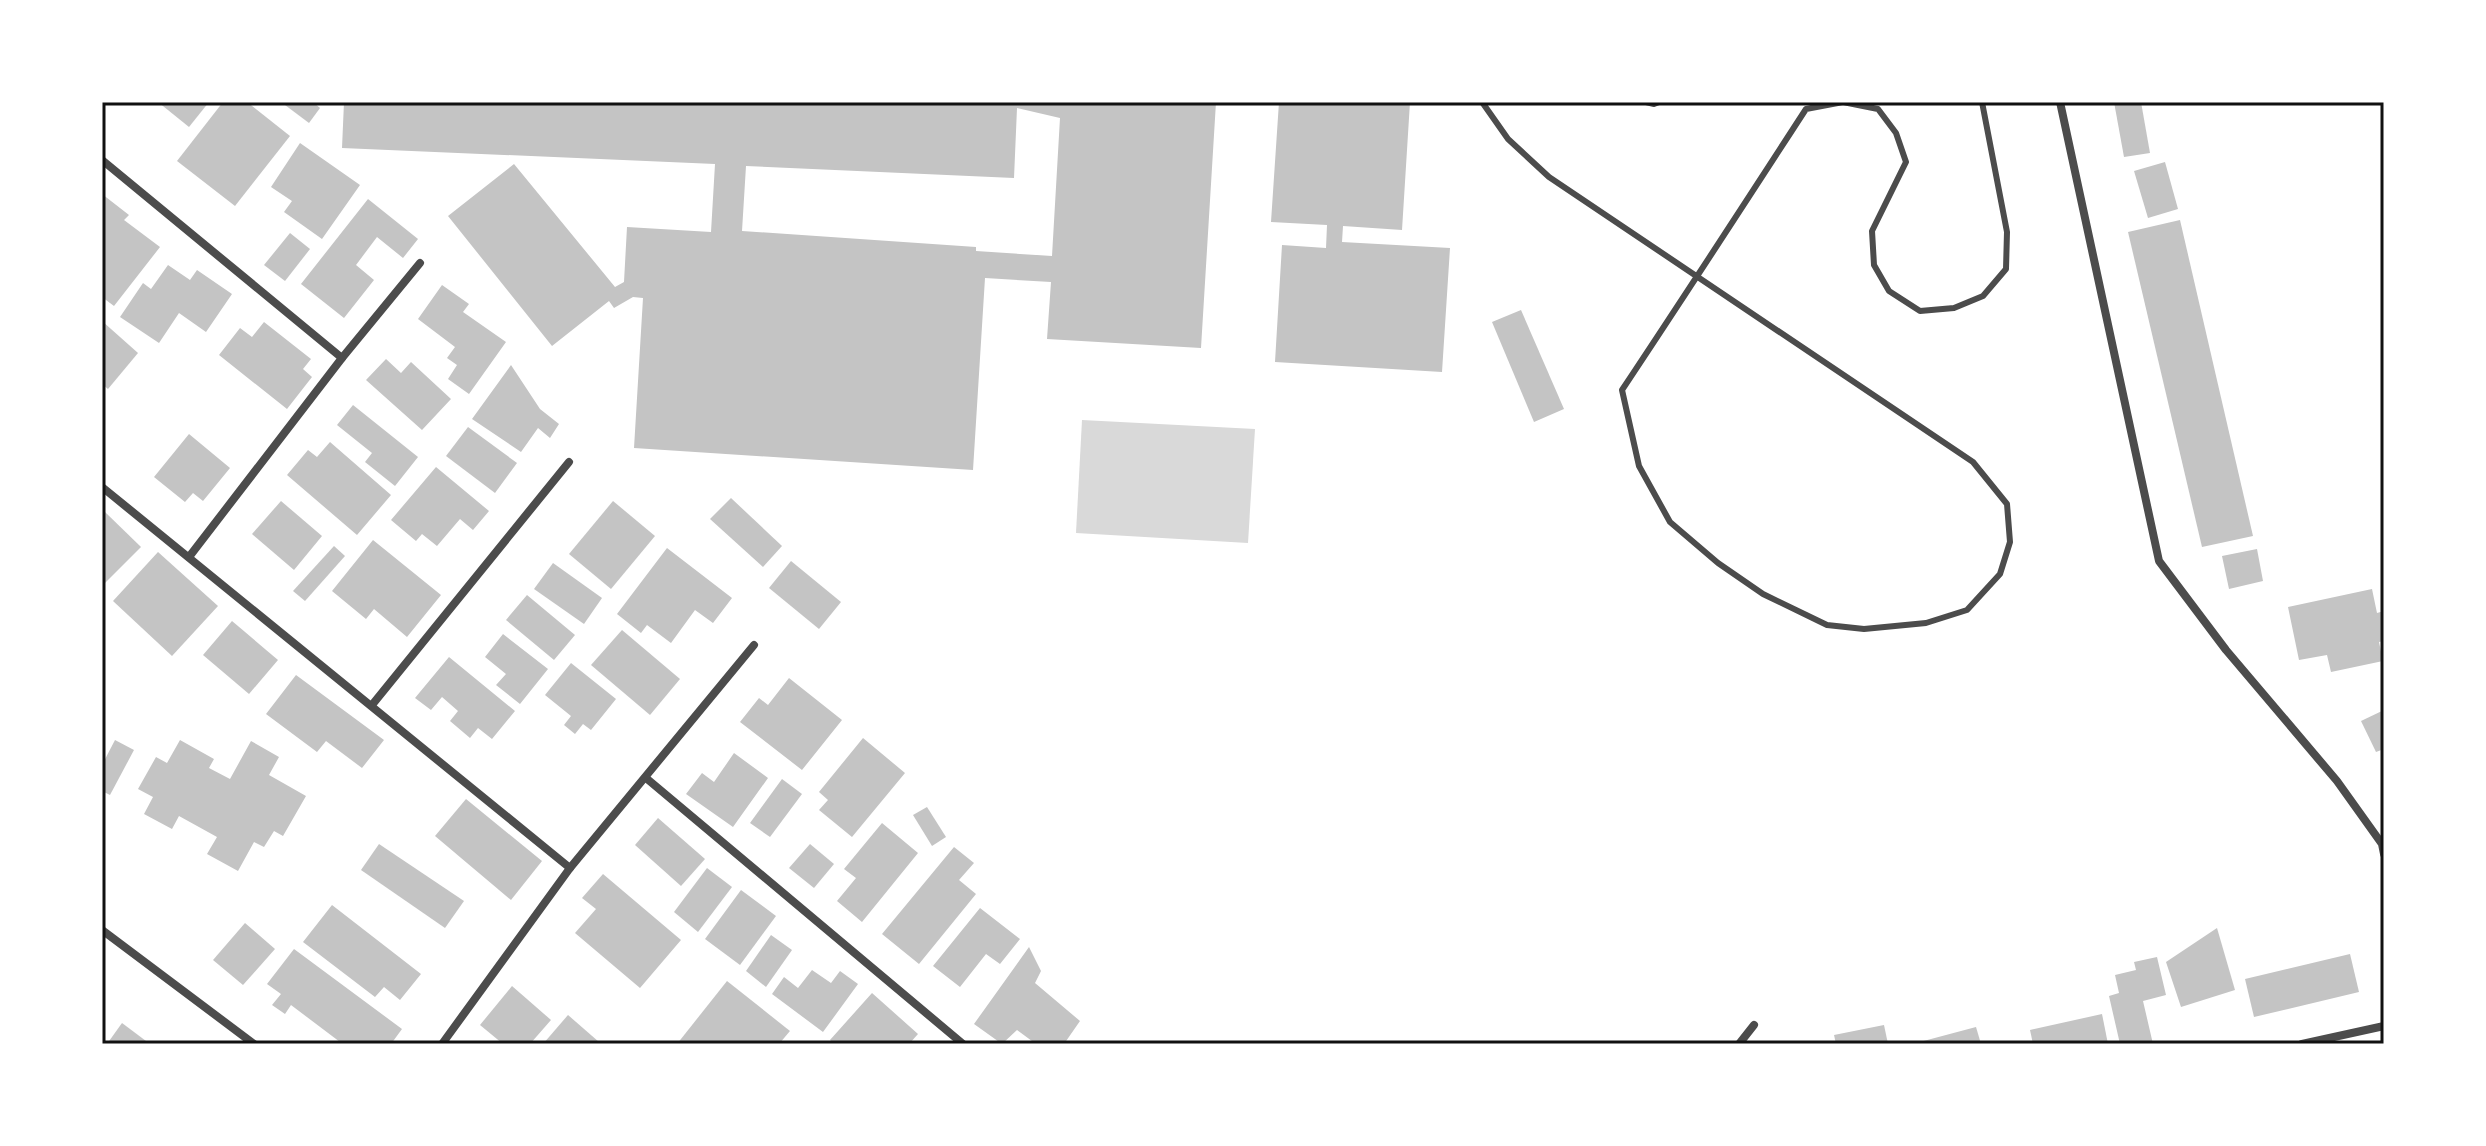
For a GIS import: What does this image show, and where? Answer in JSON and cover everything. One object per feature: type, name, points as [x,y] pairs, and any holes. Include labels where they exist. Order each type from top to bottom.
[{"type":"street","points":[[2060,102],[2159,561],[2226,650],[2337,781],[2382,844],[2384,854]]},
{"type":"street","points":[[102,160],[342,358]]},
{"type":"street","points":[[189,557],[342,358],[420,263]]},
{"type":"street","points":[[372,705],[569,462]]},
{"type":"street","points":[[102,487],[570,868]]},
{"type":"street","points":[[442,1044],[570,868],[754,645]]},
{"type":"street","points":[[646,778],[963,1044]]},
{"type":"street","points":[[102,930],[254,1044]]},
{"type":"street","points":[[1739,1044],[1754,1025]]},
{"type":"street","points":[[2302,1044],[2384,1026]]},
{"type":"lane","points":[[1482,102],[1508,139],[1549,177],[1697,276],[1973,462],[2007,504],[2010,542],[2000,574],[1967,610],[1926,623],[1864,629],[1827,625],[1763,594],[1718,563],[1670,522],[1639,466],[1622,390],[1697,276],[1806,109],[1843,102],[1878,109],[1896,133],[1906,162],[1872,231],[1874,265],[1889,291],[1920,311],[1954,308],[1983,296],[2006,269],[2007,232],[1982,102]]},
{"type":"lane","points":[[1646,102],[1659,102]]},
{"type":"shaded area","points":[[1082,420],[1255,429],[1248,543],[1076,533]]},
{"type":"building","points":[[158,102],[209,102],[189,127]]},
{"type":"building","points":[[223,102],[247,102],[290,136],[235,206],[177,161]]},
{"type":"building","points":[[281,102],[313,102],[320,108],[309,123]]},
{"type":"building","points":[[344,102],[1216,102],[1201,348],[1047,339],[1051,282],[985,278],[973,470],[634,448],[643,298],[633,297],[614,308],[609,301],[552,346],[448,216],[514,164],[615,287],[624,282],[627,227],[711,232],[715,164],[342,148]],"holes":[[[1017,108],[1060,118],[1052,256],[976,251],[976,247],[742,231],[746,166],[1014,178]]]},
{"type":"building","points":[[1279,102],[1410,102],[1402,230],[1343,226],[1342,242],[1450,248],[1442,372],[1275,362],[1282,245],[1326,248],[1327,225],[1271,222]]},
{"type":"building","points":[[2114,102],[2141,102],[2150,153],[2124,157]]},
{"type":"building","points":[[300,143],[360,185],[322,239],[284,212],[292,201],[271,187]]},
{"type":"building","points":[[2165,162],[2178,209],[2148,218],[2134,171]]},
{"type":"building","points":[[102,194],[129,215],[124,220],[160,247],[114,306],[102,297]]},
{"type":"building","points":[[368,199],[418,239],[403,258],[377,237],[356,265],[374,280],[344,318],[301,284]]},
{"type":"building","points":[[2180,220],[2253,536],[2202,547],[2128,232]]},
{"type":"building","points":[[290,233],[310,249],[285,281],[264,265]]},
{"type":"building","points":[[168,265],[190,280],[197,270],[232,294],[206,332],[179,313],[159,343],[120,317],[143,283],[151,289]]},
{"type":"building","points":[[442,285],[469,304],[463,312],[506,342],[469,394],[448,379],[457,365],[447,358],[455,347],[418,319]]},
{"type":"building","points":[[1521,310],[1564,409],[1534,422],[1492,322]]},
{"type":"building","points":[[102,321],[138,353],[108,389],[102,384]]},
{"type":"building","points":[[264,322],[311,359],[303,369],[312,377],[287,409],[219,355],[240,328],[252,337]]},
{"type":"building","points":[[386,359],[401,373],[411,362],[451,399],[422,430],[366,380]]},
{"type":"building","points":[[511,365],[540,409],[559,424],[550,438],[538,428],[521,452],[472,419]]},
{"type":"building","points":[[353,405],[418,457],[395,486],[365,462],[372,453],[337,425]]},
{"type":"building","points":[[468,427],[517,463],[495,493],[446,456]]},
{"type":"building","points":[[189,434],[230,468],[203,501],[193,493],[185,502],[154,477]]},
{"type":"building","points":[[330,442],[391,495],[357,535],[287,475],[308,450],[317,457]]},
{"type":"building","points":[[436,467],[489,511],[473,530],[460,519],[437,546],[422,534],[416,541],[391,520]]},
{"type":"building","points":[[731,498],[782,546],[763,567],[710,519]]},
{"type":"building","points":[[281,501],[322,536],[294,570],[252,534]]},
{"type":"building","points":[[613,501],[655,536],[611,589],[569,554]]},
{"type":"building","points":[[105,512],[141,547],[102,586],[102,515]]},
{"type":"building","points":[[373,540],[441,595],[407,637],[374,609],[366,619],[332,591]]},
{"type":"building","points":[[334,546],[345,556],[305,601],[293,591]]},
{"type":"building","points":[[667,548],[732,598],[713,623],[695,610],[671,643],[647,625],[641,633],[617,614]]},
{"type":"building","points":[[2257,549],[2263,581],[2229,589],[2222,556]]},
{"type":"building","points":[[158,552],[218,606],[172,656],[113,601]]},
{"type":"building","points":[[791,561],[841,602],[819,629],[769,588]]},
{"type":"building","points":[[553,563],[602,598],[584,624],[534,589]]},
{"type":"building","points":[[2372,589],[2377,613],[2384,611],[2384,641],[2379,642],[2383,661],[2331,672],[2327,655],[2299,660],[2288,607]]},
{"type":"building","points":[[527,595],[575,635],[554,660],[506,620]]},
{"type":"building","points":[[232,621],[278,660],[249,694],[203,655]]},
{"type":"building","points":[[622,630],[680,679],[650,715],[591,665]]},
{"type":"building","points":[[503,634],[548,669],[520,704],[496,685],[506,674],[485,657]]},
{"type":"building","points":[[449,657],[515,711],[492,739],[478,728],[470,738],[450,721],[458,711],[442,697],[431,710],[415,698]]},
{"type":"building","points":[[571,663],[616,699],[591,730],[583,724],[575,734],[564,725],[571,716],[545,695]]},
{"type":"building","points":[[296,675],[384,740],[362,768],[326,741],[317,752],[266,714]]},
{"type":"building","points":[[789,678],[842,720],[802,770],[740,722],[759,698],[768,705]]},
{"type":"building","points":[[2384,710],[2384,749],[2376,752],[2361,721]]},
{"type":"building","points":[[863,738],[905,773],[852,837],[819,810],[828,800],[819,792]]},
{"type":"building","points":[[115,740],[134,750],[110,795],[102,791],[102,765]]},
{"type":"building","points":[[180,740],[214,759],[209,768],[230,779],[251,741],[279,757],[269,775],[306,796],[283,836],[274,831],[264,847],[254,842],[238,871],[207,854],[217,837],[179,816],[172,829],[144,814],[153,797],[138,789],[156,757],[167,763]]},
{"type":"building","points":[[734,753],[768,778],[733,827],[686,794],[702,773],[714,782]]},
{"type":"building","points":[[782,779],[802,794],[770,837],[750,823]]},
{"type":"building","points":[[466,799],[542,861],[511,900],[435,836]]},
{"type":"building","points":[[927,807],[946,837],[932,846],[913,815]]},
{"type":"building","points":[[658,818],[705,859],[681,886],[635,845]]},
{"type":"building","points":[[882,823],[918,853],[862,922],[837,901],[856,878],[844,869]]},
{"type":"building","points":[[379,844],[464,901],[445,928],[361,870]]},
{"type":"building","points":[[810,844],[834,864],[814,888],[789,868]]},
{"type":"building","points":[[954,847],[974,863],[959,880],[976,894],[919,964],[882,934]]},
{"type":"building","points":[[707,868],[732,887],[698,932],[674,912]]},
{"type":"building","points":[[603,874],[681,940],[640,988],[575,933],[596,909],[582,898]]},
{"type":"building","points":[[741,890],[776,916],[740,965],[705,939]]},
{"type":"building","points":[[332,905],[421,974],[400,1000],[384,987],[375,997],[303,942]]},
{"type":"building","points":[[980,908],[1020,939],[1000,964],[986,954],[960,987],[933,966]]},
{"type":"building","points":[[245,923],[275,949],[243,985],[213,960]]},
{"type":"building","points":[[2217,928],[2235,990],[2181,1007],[2166,962]]},
{"type":"building","points":[[771,935],[792,950],[766,987],[746,971]]},
{"type":"building","points":[[1029,947],[1041,971],[1035,983],[1080,1021],[1064,1044],[1036,1044],[1017,1030],[1002,1044],[974,1024]]},
{"type":"building","points":[[294,949],[402,1029],[391,1044],[339,1044],[291,1005],[285,1014],[272,1005],[281,994],[267,984]]},
{"type":"building","points":[[2350,954],[2359,992],[2254,1017],[2245,979]]},
{"type":"building","points":[[2157,957],[2166,995],[2143,1001],[2153,1044],[2120,1044],[2109,996],[2119,993],[2115,975],[2136,970],[2134,962]]},
{"type":"building","points":[[812,970],[831,983],[840,971],[858,984],[823,1032],[772,994],[784,977],[798,988]]},
{"type":"building","points":[[727,981],[790,1031],[779,1044],[677,1044]]},
{"type":"building","points":[[512,986],[551,1020],[530,1044],[503,1044],[480,1025]]},
{"type":"building","points":[[872,993],[918,1034],[909,1044],[878,1044],[875,1041],[872,1044],[834,1044],[830,1040]]},
{"type":"building","points":[[2102,1014],[2108,1044],[2033,1044],[2030,1030]]},
{"type":"building","points":[[568,1015],[599,1042],[598,1044],[543,1044]]},
{"type":"building","points":[[122,1023],[150,1044],[107,1044]]},
{"type":"building","points":[[1884,1025],[1888,1044],[1836,1044],[1834,1035]]},
{"type":"building","points":[[1976,1027],[1981,1044],[1916,1044],[1916,1043]]}]
